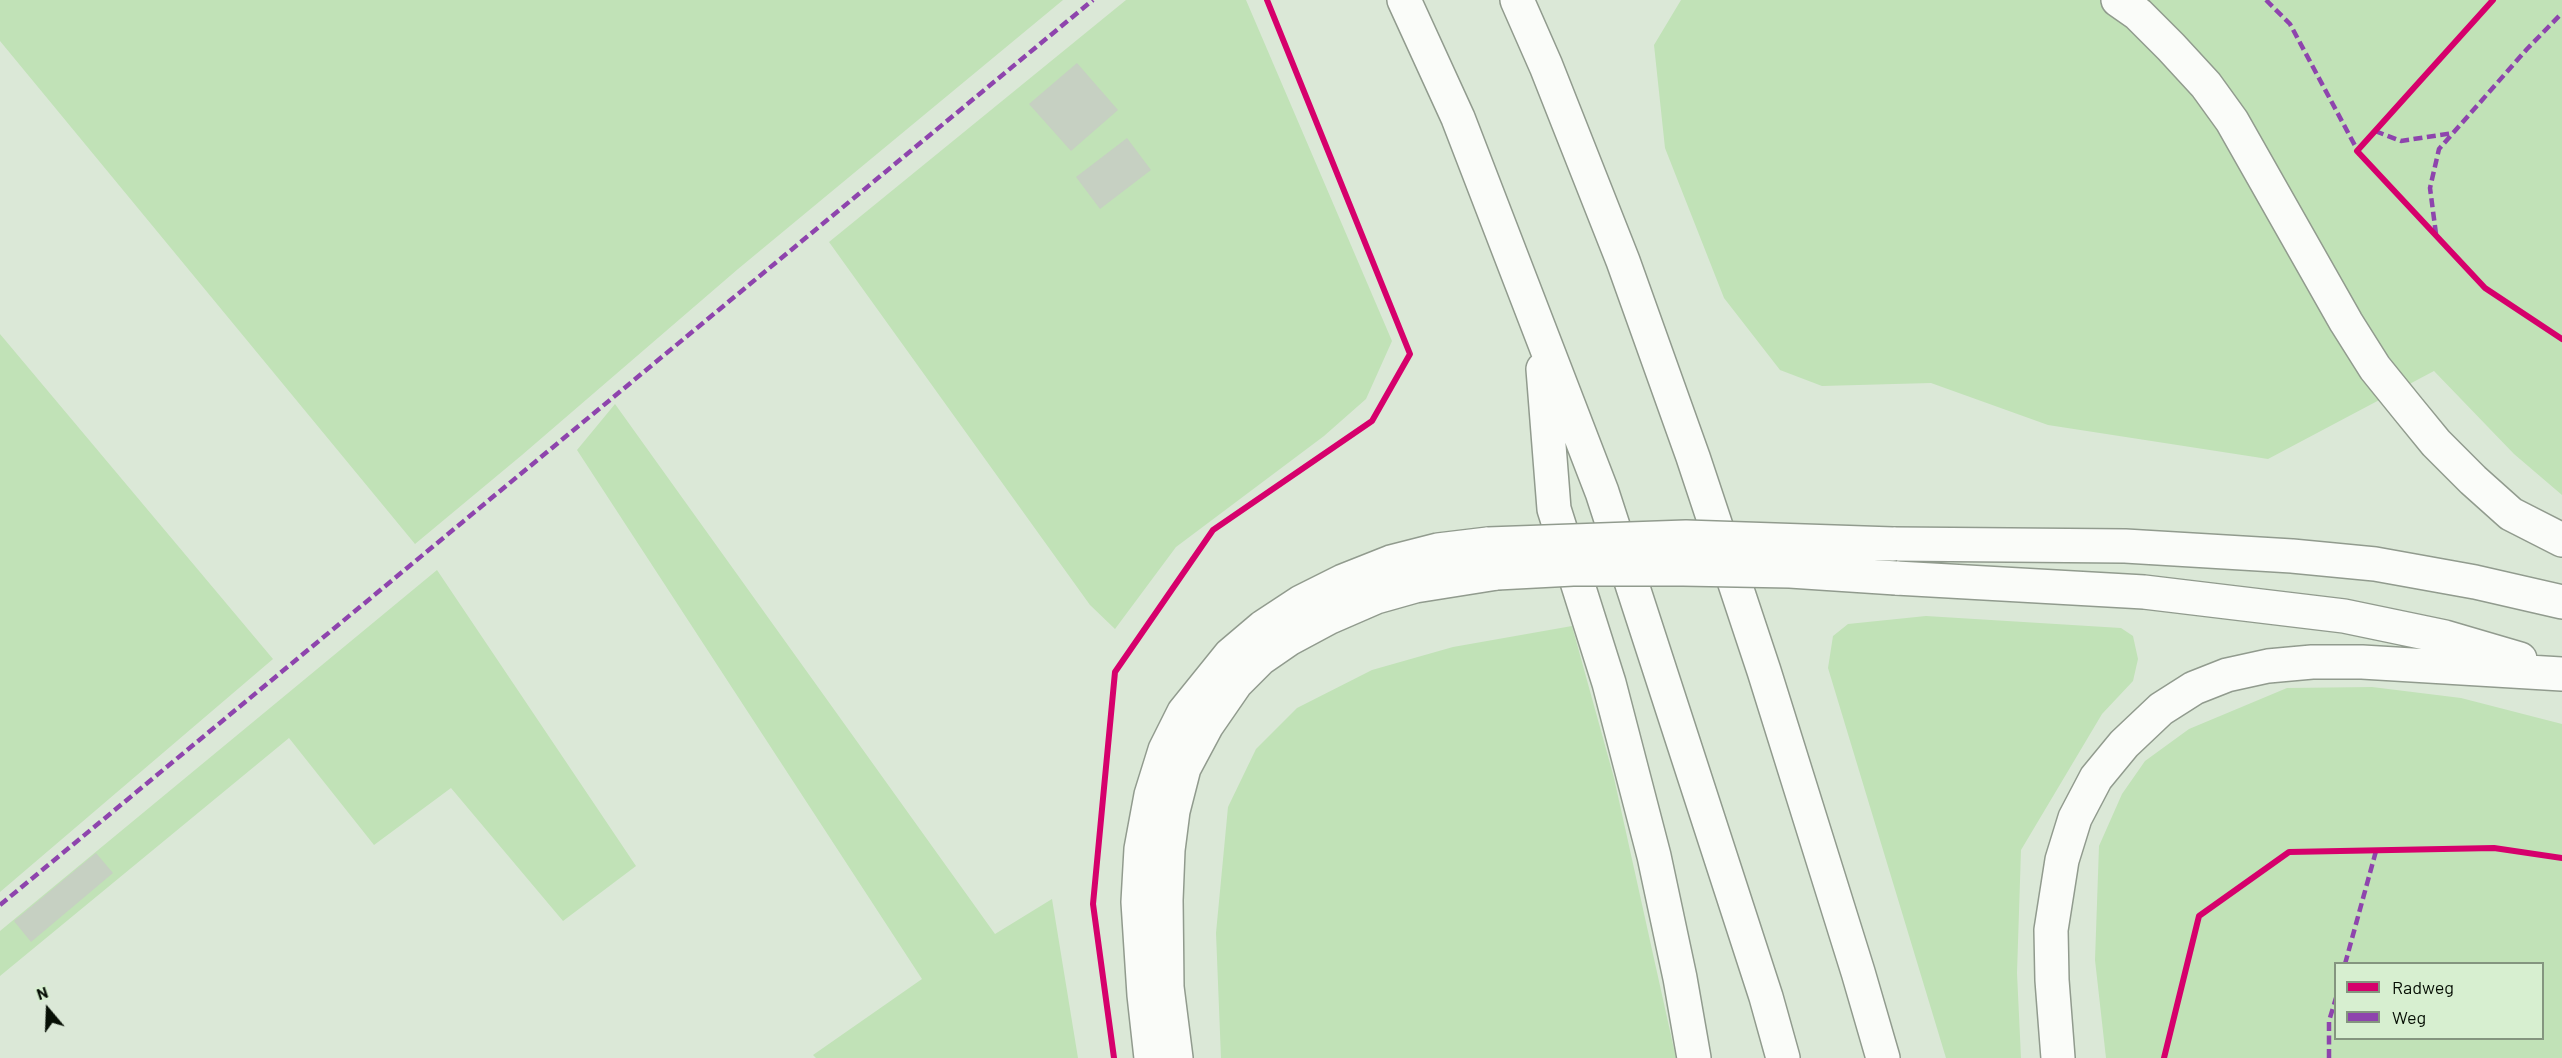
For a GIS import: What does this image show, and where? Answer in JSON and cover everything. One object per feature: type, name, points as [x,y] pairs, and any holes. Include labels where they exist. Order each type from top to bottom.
[{"type":"highway","points":[[1404,0],[1458,118],[1602,492],[1766,997],[1783,1058]]},
{"type":"highway","points":[[1517,0],[1546,66],[1623,261],[1693,457],[1771,693],[1883,1058]]},
{"type":"highway","points":[[2118,0],[2138,14],[2171,47],[2206,86],[2232,121],[2374,368],[2436,442],[2473,480],[2511,514],[2562,540]]},
{"type":"highway","points":[[1541,334],[1554,509],[1612,694],[1654,856],[1680,978],[1694,1058]]},
{"type":"highway","points":[[1176,1058],[1167,987],[1168,850],[1173,811],[1184,768],[1207,725],[1236,683],[1260,659],[1289,639],[1330,617],[1376,597],[1415,586],[1492,558],[1686,537],[1893,544],[2125,546],[2292,556],[2375,564],[2475,582],[2562,602]]},
{"type":"highway","points":[[1151,1058],[1138,902],[1142,849],[1151,795],[1165,750],[1184,712],[1230,655],[1263,627],[1301,602],[1343,580],[1391,562],[1438,550],[1573,568],[1790,571],[2144,592],[2344,616],[2445,637],[2562,673]]},
{"type":"highway","points":[[2058,1058],[2051,930],[2062,860],[2075,818],[2096,778],[2124,744],[2161,708],[2194,688],[2227,675],[2268,666],[2301,663],[2362,662],[2562,673]]},
{"type":"green space","points":[[0,0],[1063,0],[738,269],[415,544],[0,41]]},
{"type":"green space","points":[[1126,0],[1246,0],[1392,341],[1366,399],[1324,436],[1176,547],[1115,629],[1090,605],[829,242]]},
{"type":"green space","points":[[1681,0],[2562,0],[2562,495],[2514,454],[2434,371],[2268,459],[2048,425],[1931,383],[1822,386],[1780,370],[1724,298],[1665,148],[1654,45]]},
{"type":"green space","points":[[0,334],[273,659],[0,892]]},
{"type":"green space","points":[[615,404],[995,934],[1052,899],[1078,1058],[816,1058],[813,1055],[922,979],[577,450]]},
{"type":"green space","points":[[437,570],[636,866],[563,921],[451,788],[374,845],[289,738],[0,976],[0,931]]},
{"type":"green space","points":[[1926,616],[2121,628],[2133,636],[2138,659],[2133,681],[2102,714],[2021,850],[2017,973],[2021,1058],[1946,1058],[1828,668],[1833,636],[1848,624]]},
{"type":"green space","points":[[1572,626],[1614,778],[1676,1058],[1221,1058],[1216,933],[1228,807],[1256,749],[1297,708],[1372,670],[1453,647]]},
{"type":"green space","points":[[2372,687],[2461,698],[2562,724],[2562,1058],[2106,1058],[2095,960],[2099,846],[2122,794],[2145,761],[2189,729],[2287,688]]},
{"type":"building","points":[[1077,63],[1118,110],[1071,151],[1029,104]]},
{"type":"building","points":[[1127,138],[1151,170],[1100,209],[1076,177]]},
{"type":"building","points":[[96,853],[113,873],[31,942],[14,921]]},
{"type":"marked path","points":[[0,905],[1093,0]]},
{"type":"marked path","points":[[2266,0],[2290,24],[2360,155]]},
{"type":"marked path","points":[[2436,234],[2430,188],[2439,149],[2527,49],[2562,13]]},
{"type":"marked path","points":[[2375,131],[2401,141],[2453,133]]},
{"type":"marked path","points":[[2346,962],[2376,851]]},
{"type":"marked path","points":[[2329,1058],[2329,1021],[2334,1005]]},
{"type":"cycle path","points":[[1114,1058],[1093,904],[1115,672],[1213,530],[1372,421],[1410,354],[1267,0]]},
{"type":"cycle path","points":[[2493,0],[2357,151],[2485,288],[2562,339]]},
{"type":"cycle path","points":[[2164,1058],[2199,916],[2289,852],[2494,848],[2562,858]]}]
